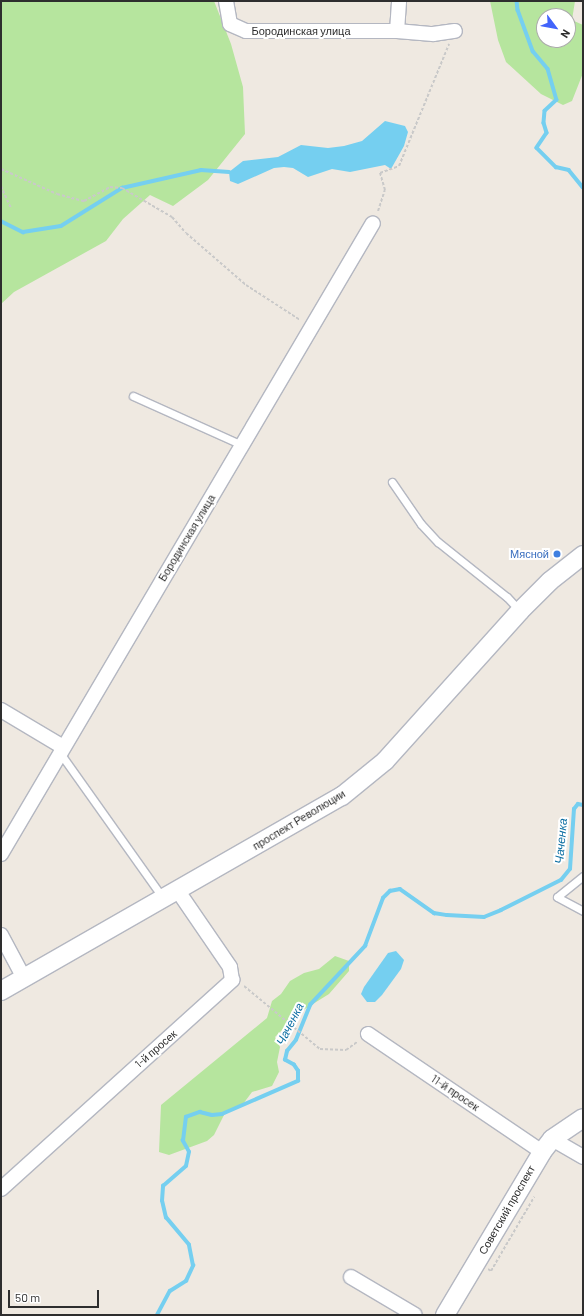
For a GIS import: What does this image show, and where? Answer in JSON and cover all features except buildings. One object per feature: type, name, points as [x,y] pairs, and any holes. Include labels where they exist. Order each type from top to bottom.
[{"type":"street","name":"Бородинская улица","points":[[226,1],[230,24],[246,31],[397,31],[433,34],[455,31]]},
{"type":"street","points":[[397,31],[399,1]]},
{"type":"street","name":"Бородинская улица","points":[[1,854],[373,223]]},
{"type":"street","name":"проспект Революции","points":[[1,991],[342,796],[385,762],[520,611],[550,581],[583,555]]},
{"type":"street","points":[[1,710],[61,750]]},
{"type":"street","points":[[170,895],[230,967],[232,980]]},
{"type":"street","points":[[1,935],[24,978]]},
{"type":"street","name":"1-й просек","points":[[1,1189],[232,980]]},
{"type":"street","name":"11-й просек","points":[[368,1034],[547,1145],[583,1157]]},
{"type":"street","name":"Советский проспект","points":[[445,1315],[547,1145],[583,1118]]},
{"type":"street","points":[[351,1277],[415,1315]]},
{"type":"lane","points":[[134,396],[242,445]]},
{"type":"lane","points":[[392,482],[421,524],[438,542],[507,597],[520,611]]},
{"type":"lane","points":[[61,750],[170,895]]},
{"type":"lane","points":[[583,876],[557,897],[583,912]]},
{"type":"path","points":[[373,223],[385,190],[380,173],[399,166],[455,31]]},
{"type":"path","points":[[1,169],[57,194],[84,201],[110,187],[122,188],[172,217],[186,233],[261,297],[312,327]]},
{"type":"path","points":[[1,186],[11,208]]},
{"type":"path","points":[[232,980],[242,985],[320,1049],[346,1050],[360,1037],[368,1034]]},
{"type":"path","points":[[476,1262],[491,1271],[535,1196]]},
{"type":"green space","points":[[1,1],[214,1],[231,44],[243,87],[245,134],[208,180],[173,206],[150,195],[123,219],[106,241],[14,292],[1,304]]},
{"type":"green space","points":[[490,1],[575,1],[574,8],[536,8],[536,48],[576,48],[576,22],[583,25],[583,73],[572,101],[563,105],[541,94],[506,62],[498,40]]},
{"type":"green space","points":[[335,956],[349,961],[349,971],[329,994],[300,1012],[275,1037],[280,1047],[277,1062],[279,1072],[272,1086],[252,1092],[243,1104],[225,1113],[214,1135],[207,1141],[169,1155],[159,1152],[161,1105],[267,1018],[272,1001],[281,994],[290,981],[304,973],[319,969]]},
{"type":"water","points":[[385,121],[405,126],[408,132],[404,146],[391,169],[385,165],[350,172],[332,169],[308,177],[293,168],[284,167],[274,168],[238,184],[230,181],[229,172],[243,161],[278,157],[301,145],[328,148],[344,146],[362,141]]},
{"type":"water","points":[[396,951],[404,960],[401,969],[375,1002],[367,1002],[361,994],[364,987],[388,953]]},
{"type":"waterway","points":[[517,1],[518,10],[533,51],[548,69],[557,100],[545,111],[544,123],[547,133],[537,148],[556,167],[569,170],[583,187]]},
{"type":"waterway","points":[[1,221],[23,232],[61,226],[122,188],[201,170],[229,172]]},
{"type":"waterway","name":"Чаченка","points":[[157,1315],[170,1291],[186,1281],[193,1266],[189,1245],[166,1218],[162,1201],[163,1186],[186,1166],[189,1152],[183,1141],[186,1117],[200,1112],[212,1115],[222,1114],[298,1081],[298,1071],[294,1065],[285,1060],[287,1051],[296,1040],[310,1005],[365,946],[383,898],[390,891],[400,889],[434,913],[484,917],[501,910],[561,880],[570,869],[574,809],[578,804],[583,805]]},
{"type":"place","name":"Мясной","points":[[557,554]]}]
